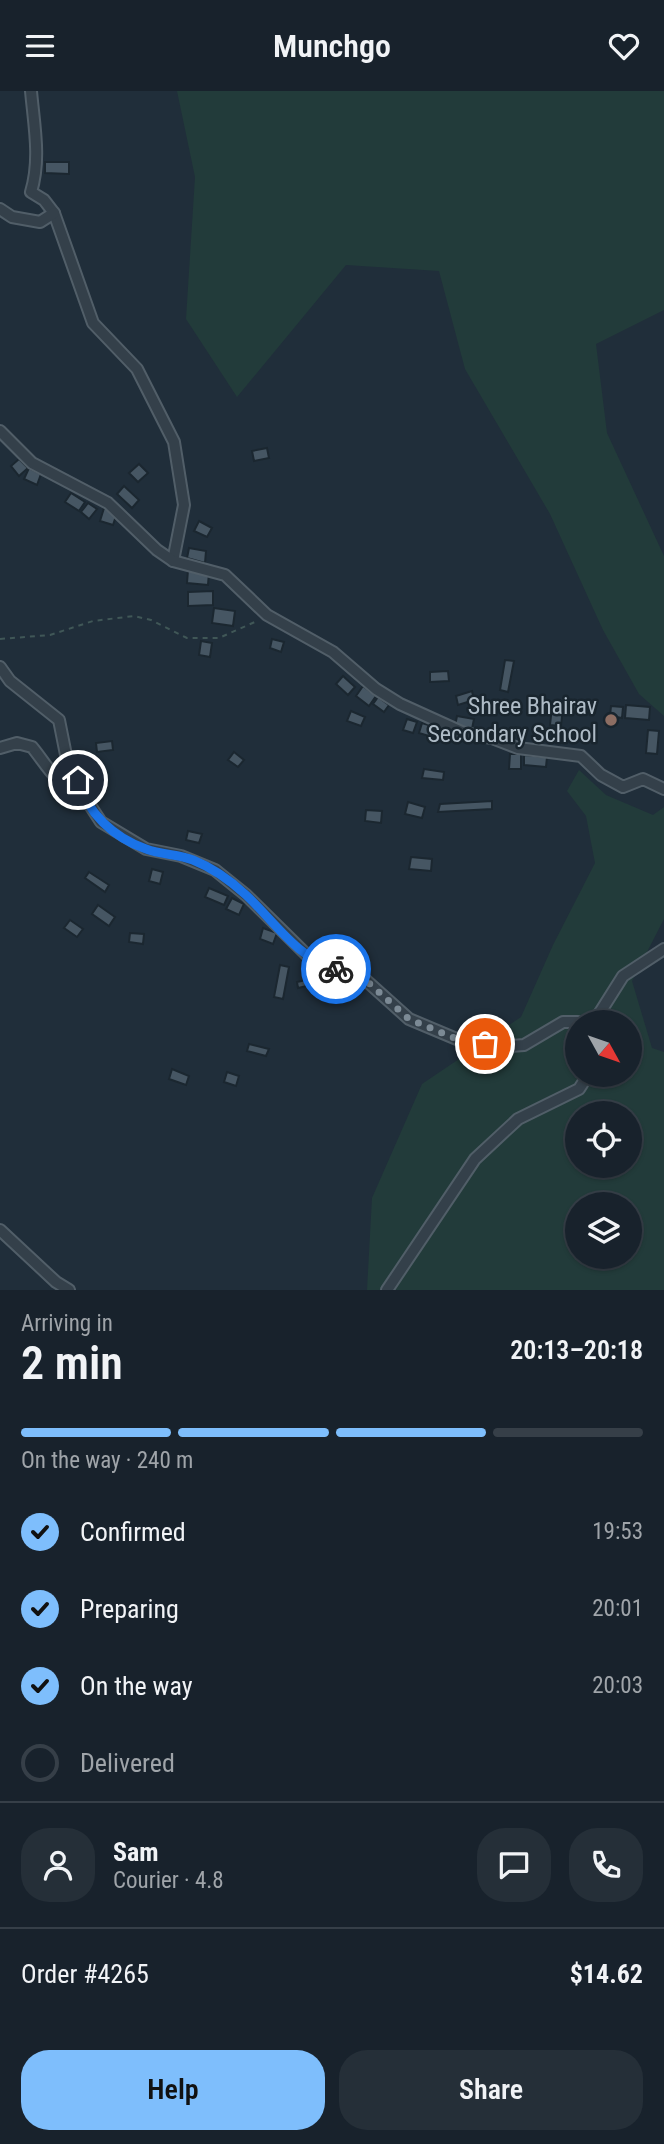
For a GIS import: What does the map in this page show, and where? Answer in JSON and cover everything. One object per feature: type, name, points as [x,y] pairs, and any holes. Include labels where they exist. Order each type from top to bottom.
[{"type":"street","points":[[31,91],[37,153],[36,174],[30,192],[44,200],[54,213],[93,323],[137,369],[174,442],[184,505],[173,561]]},
{"type":"street","points":[[0,209],[12,217],[40,222],[54,213]]},
{"type":"street","points":[[0,431],[32,463],[108,503],[157,550],[173,561],[225,575],[267,615],[333,652],[376,689],[400,704],[464,733],[492,738],[518,748],[581,757],[601,775],[623,787],[643,779],[664,789]]},
{"type":"street","points":[[0,667],[10,681],[59,720],[67,760],[81,792],[101,822],[146,849],[181,856],[215,870],[246,895],[313,961],[360,975],[409,1019],[459,1040],[498,1047],[524,1045],[565,1022]]},
{"type":"street","points":[[0,748],[17,743],[32,747],[46,769],[68,788],[81,792]]},
{"type":"street","points":[[601,1010],[623,976],[664,950]]},
{"type":"street","points":[[387,1290],[475,1159],[518,1119],[580,1087]]},
{"type":"street","points":[[0,1230],[56,1282],[69,1290]]},
{"type":"path","points":[[0,639],[50,635],[93,621],[134,616],[151,619],[187,638],[219,638],[267,615]]},
{"type":"green space","points":[[177,91],[664,91],[664,310],[596,344],[607,433],[664,556],[664,716],[639,694],[603,630],[550,514],[465,369],[439,271],[346,265],[237,397],[186,319],[195,177]]},
{"type":"green space","points":[[579,770],[606,795],[653,815],[664,807],[664,919],[632,981],[641,1010],[565,1010],[565,1087],[642,1087],[642,1014],[652,1048],[664,1052],[664,1290],[367,1290],[372,1198],[422,1084],[521,1017],[553,945],[595,863],[586,816],[567,791]]},
{"type":"building","points":[[45,162],[69,162],[69,174],[45,173]]},
{"type":"building","points":[[267,448],[269,458],[254,461],[252,451]]},
{"type":"building","points":[[19,459],[28,468],[19,476],[11,466]]},
{"type":"building","points":[[139,464],[148,473],[138,482],[129,473]]},
{"type":"building","points":[[29,468],[41,474],[37,485],[24,479]]},
{"type":"building","points":[[124,486],[139,500],[132,508],[117,494]]},
{"type":"building","points":[[71,493],[85,502],[79,511],[65,502]]},
{"type":"building","points":[[88,503],[97,509],[89,519],[81,512]]},
{"type":"building","points":[[104,508],[117,513],[113,525],[100,521]]},
{"type":"building","points":[[199,521],[212,528],[207,537],[194,531]]},
{"type":"building","points":[[189,548],[206,551],[205,563],[187,558]]},
{"type":"building","points":[[188,570],[209,572],[208,585],[187,583]]},
{"type":"building","points":[[213,591],[213,605],[188,606],[188,592]]},
{"type":"building","points":[[214,608],[235,611],[233,626],[212,623]]},
{"type":"building","points":[[272,639],[284,642],[281,652],[270,648]]},
{"type":"building","points":[[201,641],[212,643],[210,657],[199,655]]},
{"type":"building","points":[[505,660],[514,661],[508,692],[500,690]]},
{"type":"building","points":[[448,671],[449,681],[430,682],[430,672]]},
{"type":"building","points":[[343,676],[355,687],[348,695],[336,684]]},
{"type":"building","points":[[363,686],[376,696],[369,706],[356,696]]},
{"type":"building","points":[[472,691],[474,700],[458,705],[456,696]]},
{"type":"building","points":[[378,697],[389,705],[384,712],[373,704]]},
{"type":"building","points":[[566,701],[596,704],[595,713],[565,711]]},
{"type":"building","points":[[626,705],[650,707],[649,720],[625,718]]},
{"type":"building","points":[[611,706],[623,707],[622,718],[610,716]]},
{"type":"building","points":[[552,707],[563,707],[561,726],[550,725]]},
{"type":"building","points":[[351,711],[365,717],[361,726],[347,721]]},
{"type":"building","points":[[457,716],[474,719],[472,729],[455,726]]},
{"type":"building","points":[[407,719],[417,722],[413,733],[403,730]]},
{"type":"building","points":[[422,723],[435,727],[432,737],[419,733]]},
{"type":"building","points":[[648,730],[659,731],[657,754],[646,753]]},
{"type":"building","points":[[112,741],[113,750],[97,752],[96,743]]},
{"type":"building","points":[[234,752],[244,760],[238,767],[228,760]]},
{"type":"building","points":[[510,754],[521,754],[521,769],[509,769]]},
{"type":"building","points":[[524,755],[547,757],[546,767],[524,765]]},
{"type":"building","points":[[424,769],[444,772],[443,780],[422,778]]},
{"type":"building","points":[[492,801],[492,809],[438,812],[440,804]]},
{"type":"building","points":[[408,802],[425,807],[422,818],[405,814]]},
{"type":"building","points":[[366,810],[382,811],[381,823],[365,821]]},
{"type":"building","points":[[188,831],[202,834],[199,843],[186,840]]},
{"type":"building","points":[[411,857],[432,859],[431,871],[409,869]]},
{"type":"building","points":[[152,869],[163,872],[160,884],[149,881]]},
{"type":"building","points":[[89,872],[109,885],[105,892],[85,878]]},
{"type":"building","points":[[209,888],[228,896],[224,905],[205,897]]},
{"type":"building","points":[[232,898],[244,904],[239,915],[226,909]]},
{"type":"building","points":[[98,905],[115,917],[109,926],[92,914]]},
{"type":"building","points":[[70,920],[83,929],[77,937],[64,928]]},
{"type":"building","points":[[263,928],[277,933],[273,944],[260,939]]},
{"type":"building","points":[[130,933],[144,934],[143,944],[129,942]]},
{"type":"building","points":[[314,950],[335,952],[334,960],[313,958]]},
{"type":"building","points":[[280,965],[289,967],[283,999],[274,997]]},
{"type":"building","points":[[333,974],[334,980],[298,988],[297,982]]},
{"type":"building","points":[[249,1044],[269,1049],[266,1056],[247,1051]]},
{"type":"building","points":[[172,1069],[189,1076],[186,1085],[169,1079]]},
{"type":"building","points":[[227,1072],[239,1076],[236,1086],[224,1082]]},
{"type":"way so far","points":[[336,969],[360,975],[409,1019],[459,1040],[485,1044]]},
{"type":"place","name":"Shree Bhairav Secondary School","points":[[611,720]]},
{"type":"route","points":[[78,780],[81,792],[101,822],[146,849],[181,856],[215,870],[246,895],[313,961],[336,969]]}]
